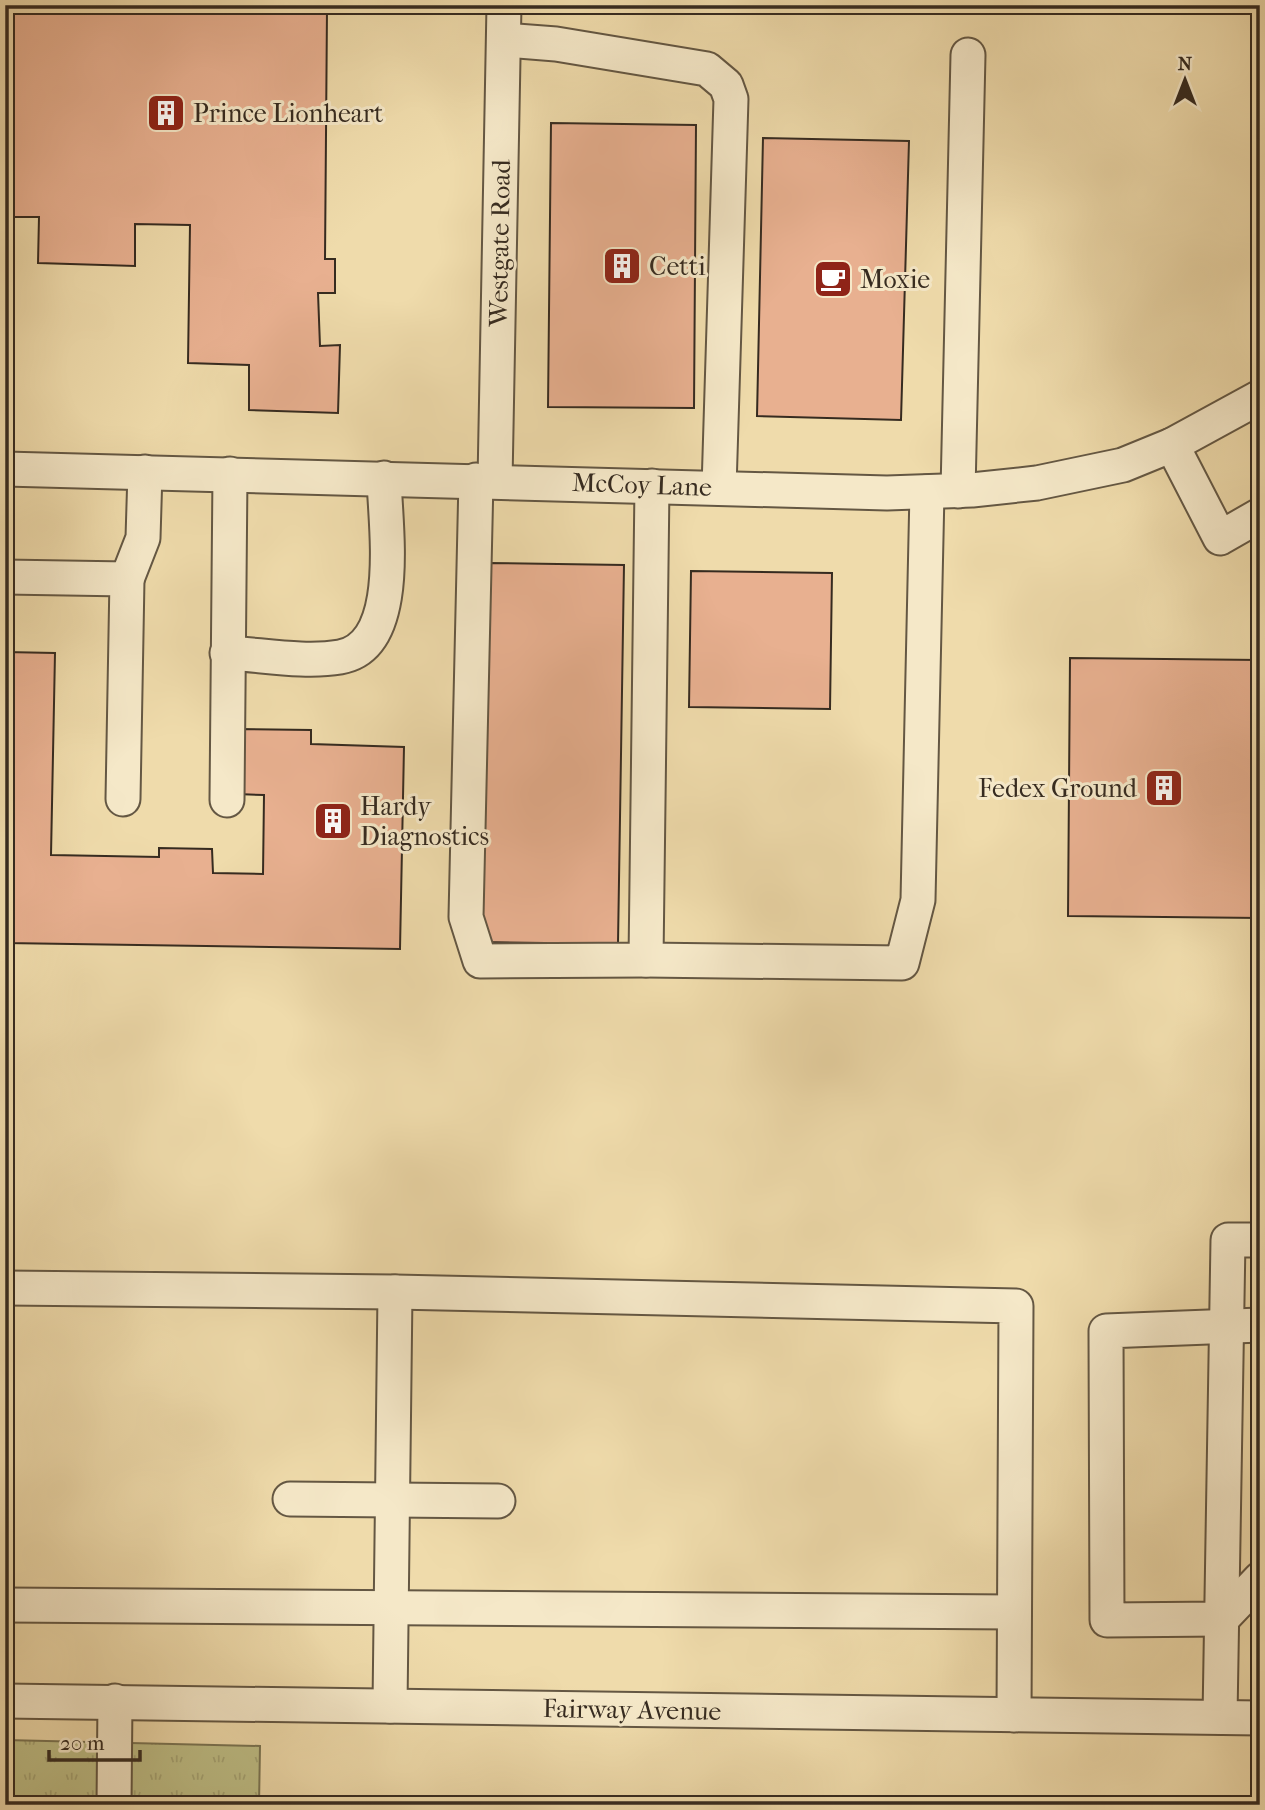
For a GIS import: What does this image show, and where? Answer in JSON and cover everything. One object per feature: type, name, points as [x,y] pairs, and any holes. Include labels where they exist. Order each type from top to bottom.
[{"type":"street","name":"Westgate Road","points":[[504,5],[466,917],[480,961],[646,960]]},
{"type":"street","points":[[503,40],[556,44],[707,69],[726,85],[731,99],[719,488]]},
{"type":"street","points":[[652,486],[646,960],[902,963],[918,900],[968,55]]},
{"type":"street","name":"McCoy Lane","points":[[5,469],[719,488],[942,491],[1038,483],[1123,465],[1172,444],[1260,397]]},
{"type":"street","points":[[1172,444],[1220,538],[1260,515]]},
{"type":"street","points":[[123,799],[127,579],[143,538],[145,472]]},
{"type":"street","points":[[227,800],[230,474]]},
{"type":"street","points":[[227,653],[342,657],[360,649],[371,639],[381,620],[386,590],[384,478]]},
{"type":"street","points":[[5,577],[127,579]]},
{"type":"street","points":[[1220,1717],[1228,1240],[1260,1240]]},
{"type":"street","points":[[5,1288],[395,1292],[1016,1306],[1014,1715]]},
{"type":"street","points":[[390,1706],[389,1607],[395,1292]]},
{"type":"street","points":[[1260,1325],[1106,1331],[1107,1620],[1222,1619],[1260,1580]]},
{"type":"street","points":[[290,1499],[498,1501]]},
{"type":"street","points":[[5,1605],[1014,1612]]},
{"type":"street","name":"Fairway Avenue","points":[[5,1701],[1260,1718]]},
{"type":"street","points":[[114,1805],[116,1701]]},
{"type":"green space","points":[[5,1740],[260,1746],[259,1805],[5,1805]]},
{"type":"building","name":"Prince Lionheart","points":[[5,5],[327,9],[325,259],[335,259],[335,293],[318,293],[320,346],[340,345],[338,413],[249,410],[249,365],[188,363],[190,225],[135,224],[135,266],[38,263],[39,217],[5,217]]},
{"type":"building","name":"Cetti","points":[[551,123],[696,125],[694,408],[548,407]]},
{"type":"building","name":"Moxie","points":[[763,138],[909,141],[901,420],[757,416]]},
{"type":"building","name":"Hardy Diagnostics","points":[[488,563],[624,565],[618,944],[482,942]]},
{"type":"building","points":[[691,571],[832,573],[830,709],[689,707]]},
{"type":"building","name":"Hardy Diagnostics","points":[[5,652],[55,653],[51,855],[159,857],[159,848],[212,849],[213,873],[263,874],[264,795],[237,794],[238,729],[311,730],[311,744],[404,747],[400,949],[5,943]]},
{"type":"building","name":"Fedex Ground","points":[[1070,658],[1260,660],[1260,918],[1068,916]]},
{"type":"place","name":"Prince Lionheart","points":[[166,113]]},
{"type":"place","name":"Cetti","points":[[622,266]]},
{"type":"place","name":"Moxie","points":[[833,279]]},
{"type":"place","name":"Fedex Ground","points":[[1164,788]]},
{"type":"place","name":"Hardy Diagnostics","points":[[333,821]]}]
